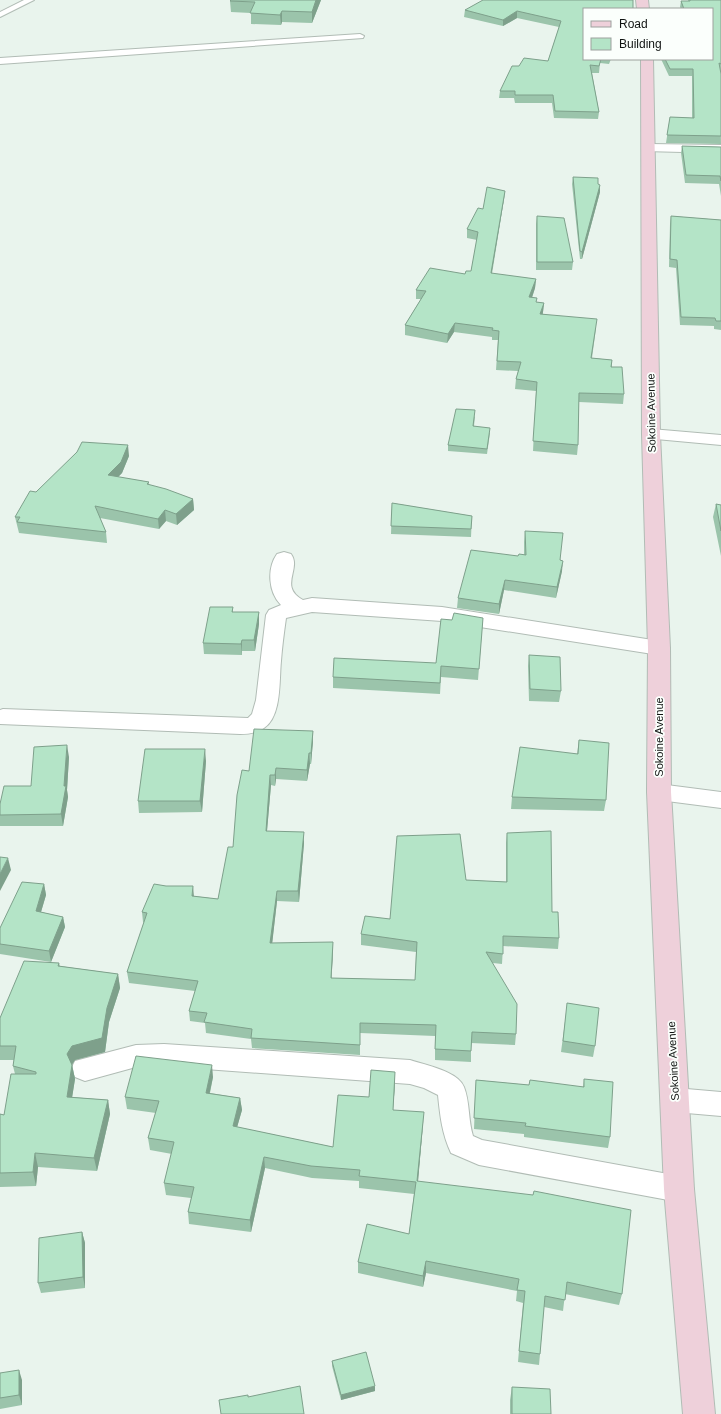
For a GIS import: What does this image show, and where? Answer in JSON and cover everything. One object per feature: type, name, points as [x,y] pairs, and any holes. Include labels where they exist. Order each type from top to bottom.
[{"type":"street","name":"Sokoine Avenue","points":[[647,60],[651,434],[659,648],[659,792],[679,1189],[698,1414]]},
{"type":"street","points":[[648,148],[721,149]]},
{"type":"street","points":[[651,434],[721,440]]},
{"type":"street","points":[[284,558],[281,591],[284,598],[298,606]]},
{"type":"street","points":[[2,717],[166,721],[238,726],[253,725],[259,720],[264,711],[269,684],[270,661],[276,616],[282,611],[298,606],[326,605],[442,614],[659,648]]},
{"type":"street","points":[[659,792],[721,800]]},
{"type":"street","points":[[85,1069],[136,1056],[164,1054],[410,1072],[431,1078],[451,1088],[456,1128],[461,1144],[479,1152],[679,1189]]},
{"type":"street","points":[[675,1100],[721,1104]]},
{"type":"lane","points":[[0,15],[30,0]]},
{"type":"lane","points":[[0,61],[360,36]]},
{"type":"building","points":[[316,0],[312,12],[282,11],[280,15],[250,13],[255,2],[230,1]]},
{"type":"building","points":[[483,0],[633,0],[633,8],[583,8],[583,60],[601,60],[599,66],[590,65],[599,112],[555,111],[553,95],[515,95],[515,91],[500,91],[512,66],[519,66],[524,58],[548,61],[561,21],[517,11],[503,20],[465,10]]},
{"type":"building","points":[[721,0],[721,64],[719,63],[721,74],[721,136],[667,135],[670,117],[694,118],[693,69],[670,69],[666,60],[713,60],[713,8],[684,8],[681,1]]},
{"type":"building","points":[[682,146],[721,147],[721,181],[720,176],[686,175]]},
{"type":"building","points":[[573,177],[598,178],[598,184],[600,185],[582,252],[580,251]]},
{"type":"building","points":[[487,187],[505,191],[491,273],[536,279],[529,297],[537,298],[536,302],[544,303],[540,314],[597,319],[591,358],[612,360],[611,367],[622,367],[624,394],[579,393],[578,445],[533,441],[537,382],[516,379],[521,362],[497,361],[499,331],[492,330],[493,328],[455,323],[448,334],[405,325],[426,291],[416,290],[430,268],[465,274],[466,271],[471,271],[478,232],[467,229],[478,208],[483,209]]},
{"type":"building","points":[[537,216],[564,218],[573,262],[537,262]]},
{"type":"building","points":[[671,216],[721,220],[721,321],[716,321],[715,318],[681,317],[677,260],[670,259]]},
{"type":"building","points":[[456,409],[475,410],[473,426],[490,428],[487,449],[448,445]]},
{"type":"building","points":[[82,442],[128,445],[121,462],[108,475],[149,482],[147,484],[193,499],[176,514],[165,510],[158,519],[95,506],[106,532],[17,522],[20,517],[15,517],[30,491],[36,492],[77,452]]},
{"type":"building","points":[[392,503],[472,516],[471,529],[391,526]]},
{"type":"building","points":[[716,504],[721,505],[721,531]]},
{"type":"building","points":[[525,531],[563,533],[560,560],[563,561],[557,587],[505,580],[499,604],[458,598],[471,550],[518,556],[519,554],[526,555]]},
{"type":"building","points":[[210,607],[233,607],[232,612],[259,612],[254,640],[242,640],[241,644],[203,643]]},
{"type":"building","points":[[454,613],[483,618],[479,669],[441,666],[440,683],[333,677],[334,658],[436,663],[441,619],[452,620]]},
{"type":"building","points":[[529,655],[560,657],[561,691],[530,689]]},
{"type":"building","points":[[254,729],[313,731],[311,753],[309,753],[307,770],[276,768],[275,775],[270,775],[266,831],[304,832],[298,891],[277,891],[270,943],[333,942],[331,978],[415,980],[417,942],[361,934],[365,916],[390,919],[397,836],[460,834],[466,880],[507,882],[507,833],[551,831],[552,912],[558,912],[559,938],[503,936],[503,954],[486,952],[517,1004],[516,1034],[472,1032],[471,1051],[435,1049],[436,1025],[360,1023],[360,1045],[251,1038],[252,1029],[204,1022],[207,1013],[189,1011],[198,981],[127,972],[147,913],[142,912],[154,884],[166,886],[193,886],[192,896],[218,899],[228,847],[233,847],[237,795],[242,770],[249,771]]},
{"type":"building","points":[[579,740],[609,743],[606,800],[512,797],[520,747],[578,754]]},
{"type":"building","points":[[67,745],[64,786],[66,786],[61,814],[0,815],[0,804],[4,786],[31,786],[34,747]]},
{"type":"building","points":[[145,749],[205,749],[200,801],[138,801]]},
{"type":"building","points":[[0,857],[8,858],[0,874]]},
{"type":"building","points":[[22,882],[44,884],[36,911],[63,917],[49,951],[0,944],[0,928]]},
{"type":"building","points":[[24,961],[59,963],[58,966],[118,974],[107,1008],[102,1038],[72,1046],[67,1054],[72,1065],[67,1097],[108,1100],[94,1158],[35,1153],[33,1172],[0,1173],[0,1114],[4,1115],[11,1074],[36,1074],[36,1072],[13,1066],[16,1046],[0,1046],[0,1018]]},
{"type":"building","points":[[567,1003],[599,1008],[595,1046],[563,1041]]},
{"type":"building","points":[[136,1056],[212,1065],[206,1093],[240,1098],[233,1126],[333,1147],[338,1095],[369,1097],[371,1070],[395,1072],[393,1110],[424,1112],[417,1181],[533,1195],[534,1191],[631,1210],[622,1294],[567,1282],[565,1300],[545,1296],[540,1354],[519,1351],[525,1291],[517,1290],[519,1279],[426,1261],[423,1276],[358,1262],[367,1224],[409,1234],[416,1182],[359,1176],[360,1170],[311,1166],[264,1157],[250,1220],[188,1212],[194,1187],[164,1183],[174,1142],[148,1138],[159,1101],[125,1097]]},
{"type":"building","points":[[584,1079],[613,1082],[610,1137],[525,1126],[526,1123],[474,1118],[476,1080],[529,1085],[530,1080],[584,1087]]},
{"type":"building","points":[[82,1232],[83,1277],[38,1283],[39,1238]]},
{"type":"building","points":[[366,1352],[375,1386],[341,1395],[332,1361]]},
{"type":"building","points":[[19,1370],[19,1395],[0,1398],[0,1373]]},
{"type":"building","points":[[300,1386],[304,1414],[221,1414],[219,1400],[248,1395],[248,1397]]},
{"type":"building","points":[[512,1387],[550,1389],[551,1414],[512,1414]]}]
